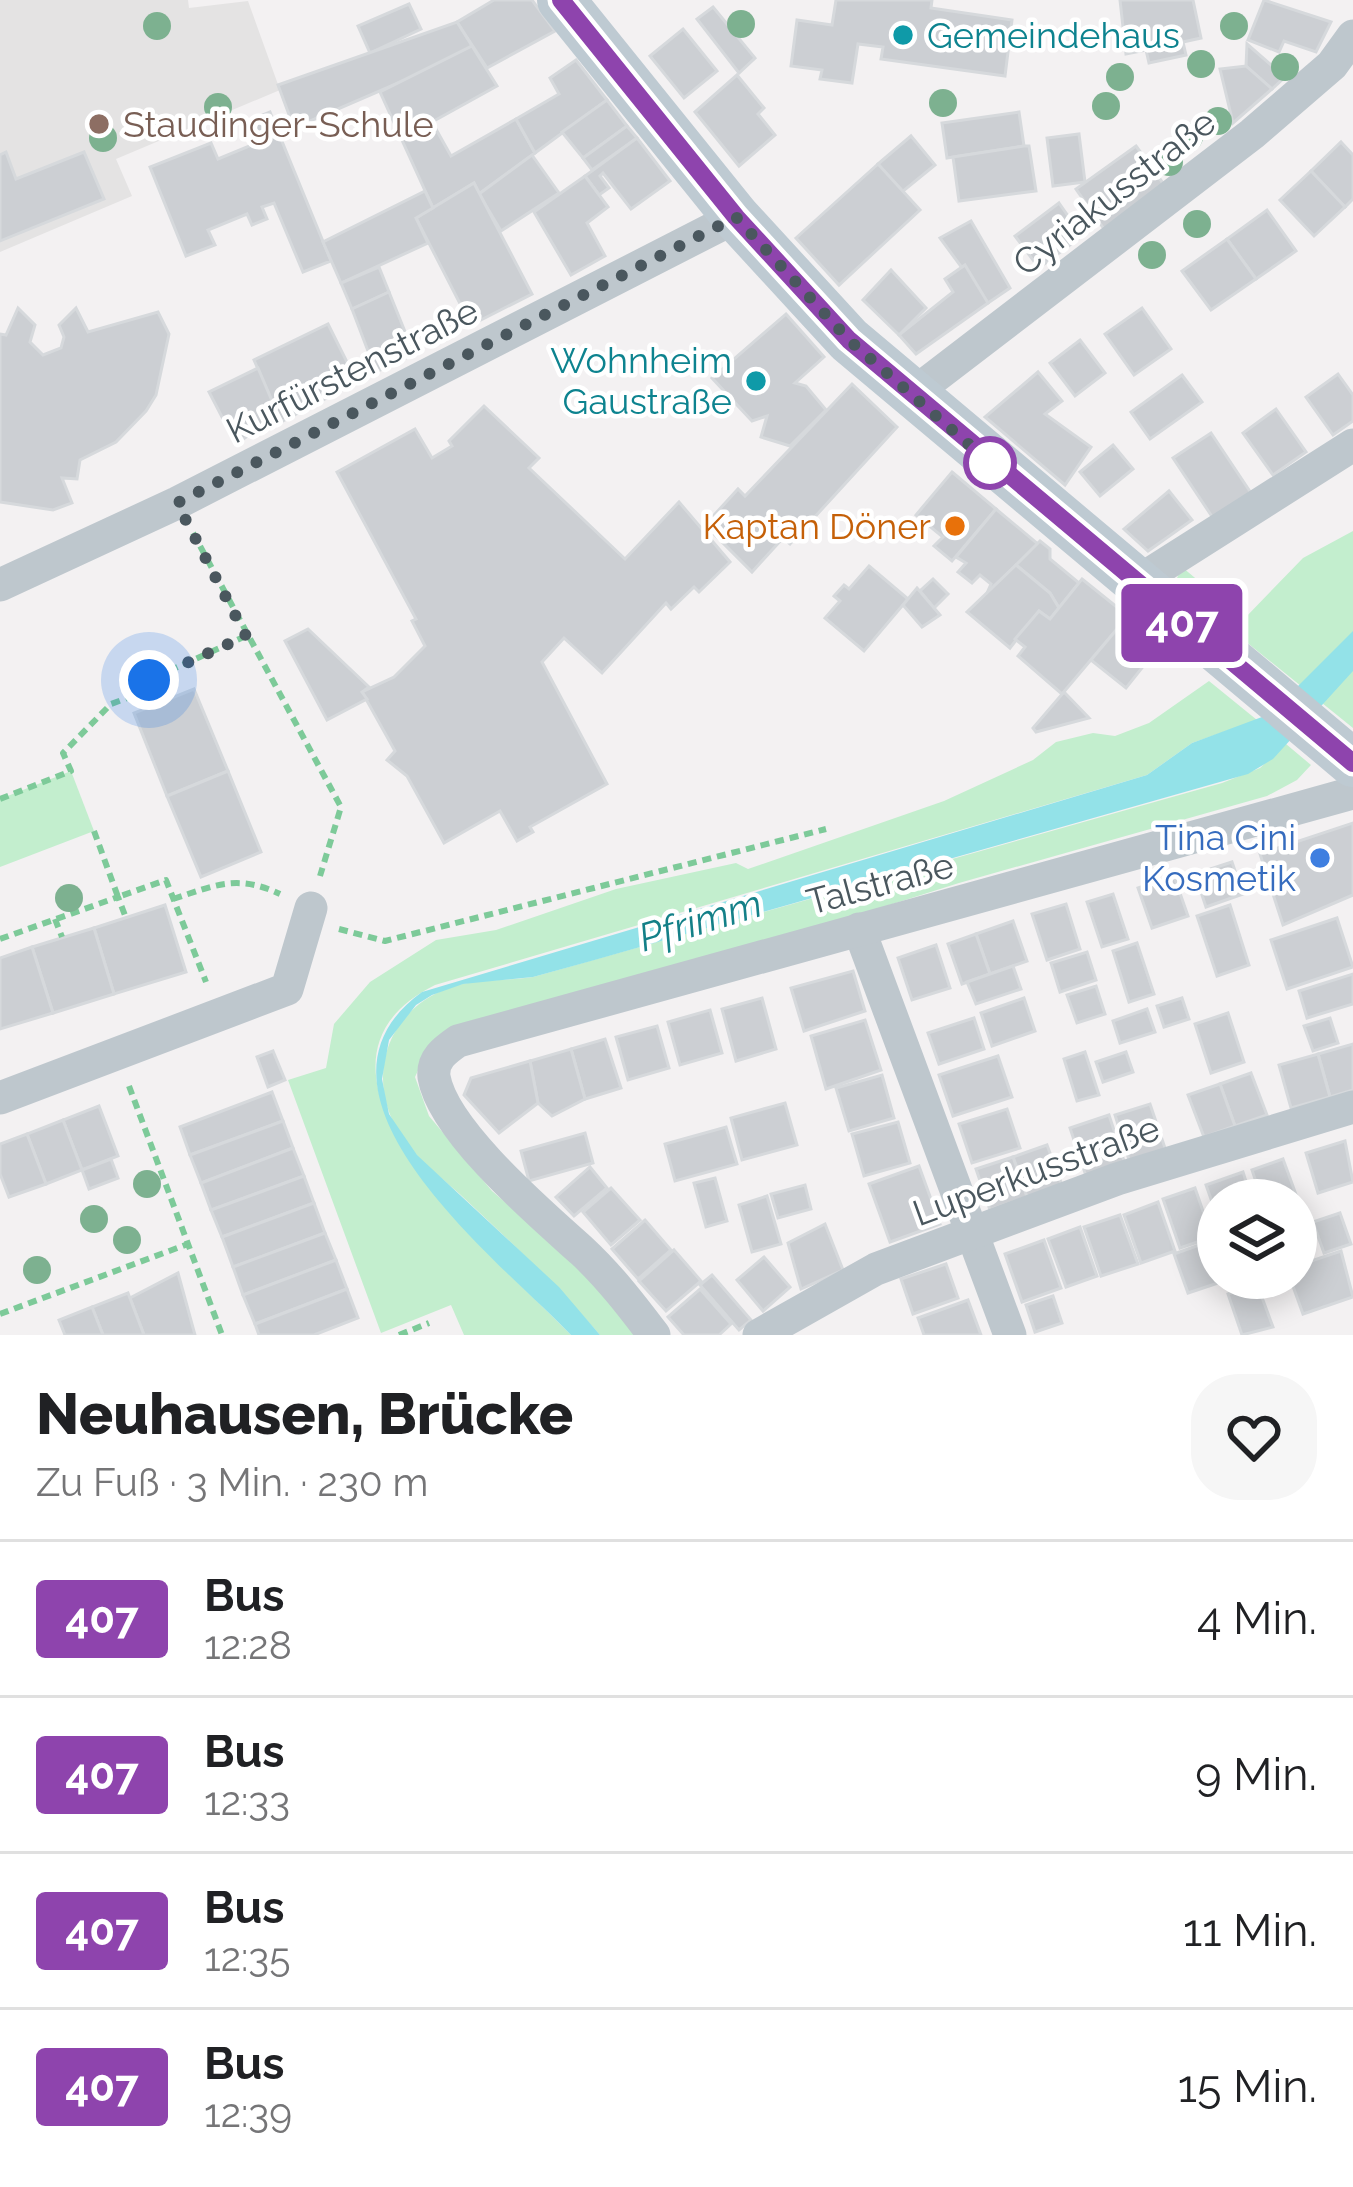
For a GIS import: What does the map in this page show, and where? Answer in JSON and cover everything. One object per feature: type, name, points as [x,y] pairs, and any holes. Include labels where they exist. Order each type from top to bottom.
[{"type":"main road","points":[[561,0],[736,217],[849,340],[1134,584],[1342,753]]},
{"type":"street","name":"Cyriakusstraße","points":[[910,396],[1252,134],[1332,65],[1353,36]]},
{"type":"street","name":"Kurfürstenstraße","points":[[0,585],[177,503],[736,217]]},
{"type":"street","points":[[1134,584],[1353,445]]},
{"type":"street","name":"Talstraße","points":[[654,1335],[608,1278],[495,1169],[441,1094],[435,1062],[458,1041],[1353,793]]},
{"type":"street","points":[[0,1098],[286,989],[309,914]]},
{"type":"street","points":[[859,929],[1010,1335]]},
{"type":"street","name":"Luperkusstraße","points":[[758,1335],[876,1269],[1117,1179],[1353,1107]]},
{"type":"path","points":[[177,503],[340,807],[309,914]]},
{"type":"path","points":[[0,799],[71,771],[63,753],[111,704],[152,688],[149,680],[246,636]]},
{"type":"path","points":[[173,899],[218,884],[251,881],[309,914],[385,941],[826,830]]},
{"type":"path","points":[[94,831],[126,918]]},
{"type":"path","points":[[0,939],[166,880],[219,1016]]},
{"type":"path","points":[[56,919],[62,937]]},
{"type":"path","points":[[117,1054],[222,1335]]},
{"type":"path","points":[[0,1314],[188,1244]]},
{"type":"path","points":[[399,1335],[429,1323]]},
{"type":"shaded area","name":"Staudinger-Schule","points":[[0,0],[188,0],[189,8],[248,1],[280,90],[116,159],[132,196],[0,252]]},
{"type":"green space","points":[[1353,531],[1353,728],[1182,590],[1177,578],[1182,567],[1244,619],[1303,558]]},
{"type":"green space","points":[[1209,681],[1257,720],[1192,743],[1147,775],[435,985],[390,1021],[376,1065],[386,1114],[414,1165],[454,1216],[571,1335],[464,1335],[451,1305],[381,1333],[288,1080],[326,1068],[334,1024],[370,982],[436,940],[496,930],[616,889],[736,863],[748,869],[944,801],[1033,760],[1056,742],[1093,733],[1115,736],[1149,723]]},
{"type":"green space","points":[[1286,744],[1311,765],[1297,780],[1267,796],[959,883],[427,1051],[415,1077],[429,1116],[492,1191],[573,1261],[638,1335],[600,1335],[534,1265],[414,1152],[389,1112],[383,1068],[397,1028],[429,997],[451,987],[533,977],[1222,783],[1260,768]]},
{"type":"green space","points":[[71,771],[94,831],[0,867],[0,799]]},
{"type":"water","name":"Pfrimm","points":[[1353,631],[1353,671],[1273,759],[1248,774],[533,977],[463,984],[416,1005],[389,1040],[382,1079],[389,1114],[417,1155],[559,1287],[600,1335],[571,1335],[498,1265],[418,1174],[389,1126],[376,1078],[385,1033],[422,992],[1147,775],[1192,743],[1270,714]]},
{"type":"building","points":[[494,0],[532,0],[555,31],[487,68],[457,22]]},
{"type":"building","name":"Gemeindehaus","points":[[836,0],[932,0],[931,8],[1012,20],[1005,76],[881,59],[883,47],[858,44],[852,83],[820,79],[822,70],[791,66],[797,20],[832,25]]},
{"type":"building","points":[[1120,0],[1193,0],[1201,38],[1183,42],[1186,55],[1149,63],[1146,50],[1126,54]]},
{"type":"building","points":[[1264,0],[1331,22],[1316,52],[1284,41],[1279,52],[1248,40]]},
{"type":"building","points":[[409,4],[421,29],[370,53],[358,26]]},
{"type":"building","points":[[713,7],[755,58],[739,73],[697,19]]},
{"type":"building","points":[[457,22],[472,46],[440,65],[294,128],[278,85]]},
{"type":"building","points":[[683,29],[717,71],[684,98],[650,56]]},
{"type":"building","points":[[1247,44],[1285,77],[1272,89],[1246,66]]},
{"type":"building","points":[[472,46],[497,86],[432,122],[451,156],[516,119],[535,153],[479,194],[474,183],[433,208],[380,92]]},
{"type":"building","points":[[576,60],[607,100],[535,153],[516,119],[559,94],[550,78]]},
{"type":"building","points":[[1246,66],[1272,89],[1233,123],[1220,69]]},
{"type":"building","points":[[737,75],[764,108],[758,114],[775,135],[739,166],[695,112]]},
{"type":"building","points":[[607,100],[627,126],[583,158],[562,132]]},
{"type":"building","points":[[270,112],[331,261],[303,272],[274,203],[262,207],[267,219],[252,225],[247,214],[208,230],[215,245],[186,256],[150,167],[211,143],[218,159],[252,145],[243,123]]},
{"type":"building","points":[[1019,112],[1024,146],[947,158],[942,123]]},
{"type":"building","points":[[627,126],[637,138],[592,170],[583,158]]},
{"type":"building","points":[[1079,134],[1085,182],[1053,186],[1047,138]]},
{"type":"building","points":[[911,136],[935,165],[902,192],[878,164]]},
{"type":"building","points":[[637,138],[670,181],[631,209],[603,173],[600,176],[609,188],[599,195],[585,176]]},
{"type":"building","points":[[1341,142],[1353,155],[1353,199],[1345,207],[1311,171]]},
{"type":"building","points":[[1029,146],[1036,191],[959,201],[953,157]]},
{"type":"building","points":[[1136,146],[1165,186],[1104,229],[1076,189]]},
{"type":"building","points":[[6,152],[16,179],[84,152],[104,199],[0,241],[0,155]]},
{"type":"building","points":[[532,155],[559,193],[501,231],[479,194]]},
{"type":"building","points":[[878,164],[920,210],[839,285],[796,238]]},
{"type":"building","points":[[1311,171],[1345,207],[1314,236],[1280,200]]},
{"type":"building","points":[[585,176],[608,207],[587,223],[605,256],[571,275],[534,212]]},
{"type":"building","points":[[474,183],[532,294],[471,325],[416,218]]},
{"type":"building","points":[[425,191],[433,208],[416,218],[428,243],[341,283],[323,242]]},
{"type":"building","points":[[1059,203],[1082,236],[1039,268],[1015,236]]},
{"type":"building","points":[[1267,210],[1296,251],[1256,279],[1227,239]]},
{"type":"building","points":[[971,221],[1010,288],[988,303],[940,238]]},
{"type":"building","points":[[1227,239],[1256,279],[1211,310],[1182,271]]},
{"type":"building","points":[[965,265],[988,303],[916,354],[899,335],[953,292],[945,279]]},
{"type":"building","points":[[379,267],[389,292],[352,309],[341,283]]},
{"type":"building","points":[[891,270],[926,308],[899,335],[863,300]]},
{"type":"building","points":[[389,292],[414,354],[376,372],[352,309]]},
{"type":"building","points":[[18,308],[35,325],[30,342],[43,355],[61,348],[64,337],[59,325],[76,308],[88,332],[158,312],[169,334],[156,395],[146,411],[116,442],[80,460],[77,479],[62,478],[72,503],[53,510],[0,502],[0,334],[6,335]]},
{"type":"building","points":[[1142,308],[1171,349],[1134,375],[1105,334]]},
{"type":"building","name":"Wohnheim Gaustraße","points":[[786,314],[824,357],[795,383],[806,386],[826,410],[790,446],[761,437],[767,416],[752,421],[712,378]]},
{"type":"building","points":[[328,324],[357,382],[281,422],[254,360]]},
{"type":"building","points":[[1080,340],[1105,373],[1075,396],[1050,363]]},
{"type":"building","points":[[258,368],[278,415],[236,444],[209,392]]},
{"type":"building","points":[[1038,372],[1062,401],[1045,414],[1091,447],[1065,485],[985,417]]},
{"type":"building","points":[[1338,374],[1353,395],[1353,421],[1333,435],[1306,397]]},
{"type":"building","points":[[1182,375],[1202,402],[1150,439],[1131,412]]},
{"type":"building","points":[[852,384],[897,427],[790,544],[783,538],[752,572],[705,525],[738,489],[745,496]]},
{"type":"building","points":[[484,406],[539,458],[529,468],[625,559],[679,502],[730,562],[699,592],[694,587],[671,609],[666,603],[602,673],[564,638],[542,662],[607,784],[530,827],[533,832],[517,841],[500,811],[444,843],[407,776],[387,760],[395,751],[362,692],[394,677],[425,646],[412,621],[416,619],[337,472],[415,429],[432,458],[452,446],[449,441]]},
{"type":"building","points":[[1276,409],[1306,452],[1273,475],[1243,433]]},
{"type":"building","points":[[1211,433],[1251,493],[1213,518],[1173,458]]},
{"type":"building","points":[[1113,445],[1133,469],[1100,496],[1080,472]]},
{"type":"building","name":"Kaptan Döner","points":[[952,472],[996,509],[952,561],[934,546],[943,537],[916,515]]},
{"type":"building","points":[[1169,491],[1192,520],[1148,551],[1124,529]]},
{"type":"building","points":[[996,509],[1038,544],[987,593],[991,584],[980,575],[972,583],[958,572],[966,563],[956,557]]},
{"type":"building","points":[[1040,541],[1050,549],[1050,559],[1079,583],[1059,608],[1050,593],[1016,565]]},
{"type":"building","points":[[1016,565],[1050,593],[1059,608],[1050,619],[1039,611],[1010,648],[967,612]]},
{"type":"building","points":[[869,566],[908,599],[864,651],[825,618],[840,601],[834,596],[844,585],[849,589]]},
{"type":"building","points":[[933,579],[948,594],[934,608],[920,591]]},
{"type":"building","points":[[1082,579],[1128,616],[1062,694],[1018,656],[1025,647],[1015,639],[1039,611],[1050,619]]},
{"type":"building","points":[[917,588],[940,615],[922,627],[903,605]]},
{"type":"building","points":[[1128,616],[1161,644],[1126,688],[1091,660]]},
{"type":"building","points":[[308,629],[369,687],[362,692],[367,699],[327,720],[285,641]]},
{"type":"building","points":[[194,689],[228,771],[167,796],[134,713]]},
{"type":"building","points":[[1064,692],[1089,718],[1036,732],[1033,728]]},
{"type":"building","points":[[228,771],[261,852],[201,877],[167,796]]},
{"type":"building","points":[[1353,823],[1353,895],[1283,925],[1260,854]]},
{"type":"building","points":[[1232,862],[1243,894],[1206,907],[1195,874]]},
{"type":"building","points":[[1174,876],[1188,916],[1152,928],[1138,888]]},
{"type":"building","points":[[1113,894],[1128,939],[1102,947],[1087,902]]},
{"type":"building","points":[[1066,904],[1080,949],[1047,960],[1032,914]]},
{"type":"building","points":[[165,905],[186,972],[114,994],[94,928]]},
{"type":"building","points":[[1230,905],[1249,965],[1217,976],[1197,916]]},
{"type":"building","points":[[1337,918],[1353,967],[1287,989],[1271,940]]},
{"type":"building","points":[[1013,921],[1027,961],[990,974],[976,934]]},
{"type":"building","points":[[94,928],[114,994],[53,1013],[32,947]]},
{"type":"building","points":[[976,934],[990,974],[962,984],[948,944]]},
{"type":"building","points":[[1137,943],[1154,994],[1129,1002],[1113,951]]},
{"type":"building","points":[[936,945],[950,988],[912,1000],[898,958]]},
{"type":"building","points":[[32,947],[53,1013],[0,1029],[0,958]]},
{"type":"building","points":[[1087,952],[1096,980],[1060,992],[1051,963]]},
{"type":"building","points":[[1013,966],[1021,989],[976,1004],[967,982]]},
{"type":"building","points":[[853,971],[865,1011],[804,1031],[791,988]]},
{"type":"building","points":[[1353,974],[1353,1004],[1307,1018],[1299,991]]},
{"type":"building","points":[[1096,986],[1105,1014],[1077,1023],[1067,995]]},
{"type":"building","points":[[762,998],[776,1049],[736,1061],[722,1009]]},
{"type":"building","points":[[1024,998],[1035,1031],[992,1046],[981,1013]]},
{"type":"building","points":[[1182,998],[1189,1019],[1164,1027],[1157,1006]]},
{"type":"building","points":[[1147,1009],[1155,1032],[1120,1043],[1113,1021]]},
{"type":"building","points":[[710,1010],[722,1053],[680,1065],[668,1022]]},
{"type":"building","points":[[1228,1013],[1244,1062],[1211,1073],[1195,1024]]},
{"type":"building","points":[[974,1018],[984,1049],[939,1064],[928,1033]]},
{"type":"building","points":[[1330,1018],[1338,1043],[1313,1051],[1304,1026]]},
{"type":"building","points":[[865,1020],[881,1070],[826,1089],[811,1036]]},
{"type":"building","points":[[657,1026],[669,1068],[628,1080],[616,1037]]},
{"type":"building","points":[[605,1039],[621,1088],[585,1099],[571,1049]]},
{"type":"building","points":[[1353,1044],[1353,1090],[1330,1097],[1318,1054]]},
{"type":"building","points":[[571,1049],[585,1099],[552,1116],[538,1103],[530,1061]]},
{"type":"building","points":[[273,1051],[285,1080],[268,1087],[257,1057]]},
{"type":"building","points":[[1085,1052],[1099,1095],[1077,1101],[1064,1059]]},
{"type":"building","points":[[1126,1052],[1133,1072],[1103,1082],[1096,1062]]},
{"type":"building","points":[[1318,1054],[1330,1097],[1291,1108],[1279,1065]]},
{"type":"building","points":[[998,1056],[1012,1097],[953,1116],[939,1075]]},
{"type":"building","points":[[530,1061],[538,1103],[499,1133],[464,1095],[471,1078]]},
{"type":"building","points":[[1251,1073],[1267,1115],[1235,1126],[1220,1084]]},
{"type":"building","points":[[882,1075],[894,1118],[849,1131],[836,1088]]},
{"type":"building","points":[[1220,1084],[1235,1126],[1204,1137],[1188,1095]]},
{"type":"building","points":[[272,1092],[283,1121],[190,1155],[180,1127]]},
{"type":"building","points":[[785,1103],[797,1145],[742,1160],[731,1118]]},
{"type":"building","points":[[1150,1104],[1166,1151],[1130,1163],[1115,1115]]},
{"type":"building","points":[[99,1106],[118,1156],[82,1170],[63,1120]]},
{"type":"building","points":[[1007,1109],[1020,1148],[972,1163],[959,1124]]},
{"type":"building","points":[[1109,1115],[1125,1164],[1086,1176],[1070,1128]]},
{"type":"building","points":[[63,1120],[82,1170],[46,1184],[27,1134]]},
{"type":"building","points":[[283,1121],[293,1148],[201,1183],[190,1155]]},
{"type":"building","points":[[898,1122],[910,1163],[864,1176],[852,1134]]},
{"type":"building","points":[[726,1127],[737,1164],[675,1181],[665,1144]]},
{"type":"building","points":[[585,1133],[593,1163],[529,1181],[521,1151]]},
{"type":"building","points":[[27,1134],[46,1184],[9,1197],[0,1174],[0,1144]]},
{"type":"building","points":[[1345,1141],[1353,1182],[1318,1193],[1306,1153]]},
{"type":"building","points":[[1047,1145],[1062,1185],[1027,1197],[1013,1157]]},
{"type":"building","points":[[293,1148],[304,1176],[211,1210],[201,1183]]},
{"type":"building","points":[[1013,1157],[1027,1197],[990,1210],[976,1169]]},
{"type":"building","points":[[111,1159],[118,1178],[89,1189],[82,1170]]},
{"type":"building","points":[[1283,1159],[1290,1179],[1255,1179],[1252,1170]]},
{"type":"building","points":[[919,1166],[940,1224],[890,1242],[869,1184]]},
{"type":"building","points":[[590,1167],[607,1188],[574,1216],[556,1197]]},
{"type":"building","points":[[304,1176],[314,1203],[222,1237],[211,1210]]},
{"type":"building","points":[[715,1178],[727,1221],[706,1227],[694,1183]]},
{"type":"building","points":[[805,1185],[811,1209],[778,1218],[771,1194]]},
{"type":"building","points":[[611,1188],[640,1220],[611,1245],[583,1212]]},
{"type":"building","points":[[1195,1188],[1197,1242],[1180,1248],[1163,1199]]},
{"type":"building","points":[[767,1196],[781,1244],[752,1252],[739,1205]]},
{"type":"building","points":[[1158,1202],[1175,1251],[1141,1263],[1124,1215]]},
{"type":"building","points":[[314,1203],[325,1233],[233,1267],[222,1237]]},
{"type":"building","points":[[1340,1213],[1351,1244],[1324,1253],[1317,1221]]},
{"type":"building","points":[[1120,1215],[1138,1264],[1101,1276],[1084,1227]]},
{"type":"building","points":[[645,1220],[671,1250],[638,1279],[612,1249]]},
{"type":"building","points":[[825,1224],[843,1270],[801,1289],[788,1243]]},
{"type":"building","points":[[1080,1227],[1097,1276],[1066,1287],[1048,1239]]},
{"type":"building","points":[[325,1233],[336,1260],[243,1295],[233,1267]]},
{"type":"building","points":[[1044,1240],[1061,1288],[1022,1302],[1005,1254]]},
{"type":"building","points":[[1197,1246],[1197,1290],[1188,1293],[1174,1254]]},
{"type":"building","points":[[674,1250],[701,1281],[666,1311],[639,1281]]},
{"type":"building","points":[[1341,1251],[1353,1297],[1303,1314],[1298,1299],[1317,1299],[1317,1259]]},
{"type":"building","points":[[764,1257],[790,1287],[763,1311],[737,1280]]},
{"type":"building","points":[[336,1260],[347,1289],[255,1324],[243,1295]]},
{"type":"building","points":[[946,1264],[958,1298],[913,1314],[901,1279]]},
{"type":"building","points":[[178,1273],[195,1335],[144,1335],[130,1298]]},
{"type":"building","points":[[712,1275],[751,1320],[739,1330],[700,1285]]},
{"type":"building","points":[[347,1289],[358,1318],[314,1335],[259,1335],[255,1324]]},
{"type":"building","points":[[700,1289],[731,1324],[719,1335],[684,1335],[668,1317]]},
{"type":"building","points":[[128,1293],[144,1335],[103,1335],[92,1307]]},
{"type":"building","points":[[1053,1296],[1062,1323],[1035,1332],[1026,1305]]},
{"type":"building","points":[[1230,1299],[1263,1299],[1273,1327],[1242,1335]]},
{"type":"building","points":[[968,1300],[981,1335],[924,1335],[918,1318]]},
{"type":"building","points":[[92,1307],[103,1335],[65,1335],[59,1320]]},
{"type":"bus line","name":"407","points":[[561,0],[736,217],[849,340],[1100,556],[1353,763]]},
{"type":"place","name":"Gemeindehaus","points":[[903,35]]},
{"type":"place","name":"Staudinger-Schule","points":[[99,124]]},
{"type":"place","name":"Wohnheim Gaustraße","points":[[756,381]]},
{"type":"place","name":"Kaptan Döner","points":[[955,526]]},
{"type":"place","name":"Tina Cini Kosmetik","points":[[1320,858]]},
{"type":"route","points":[[149,680],[246,636],[177,503],[736,217],[849,340],[990,463]]}]
